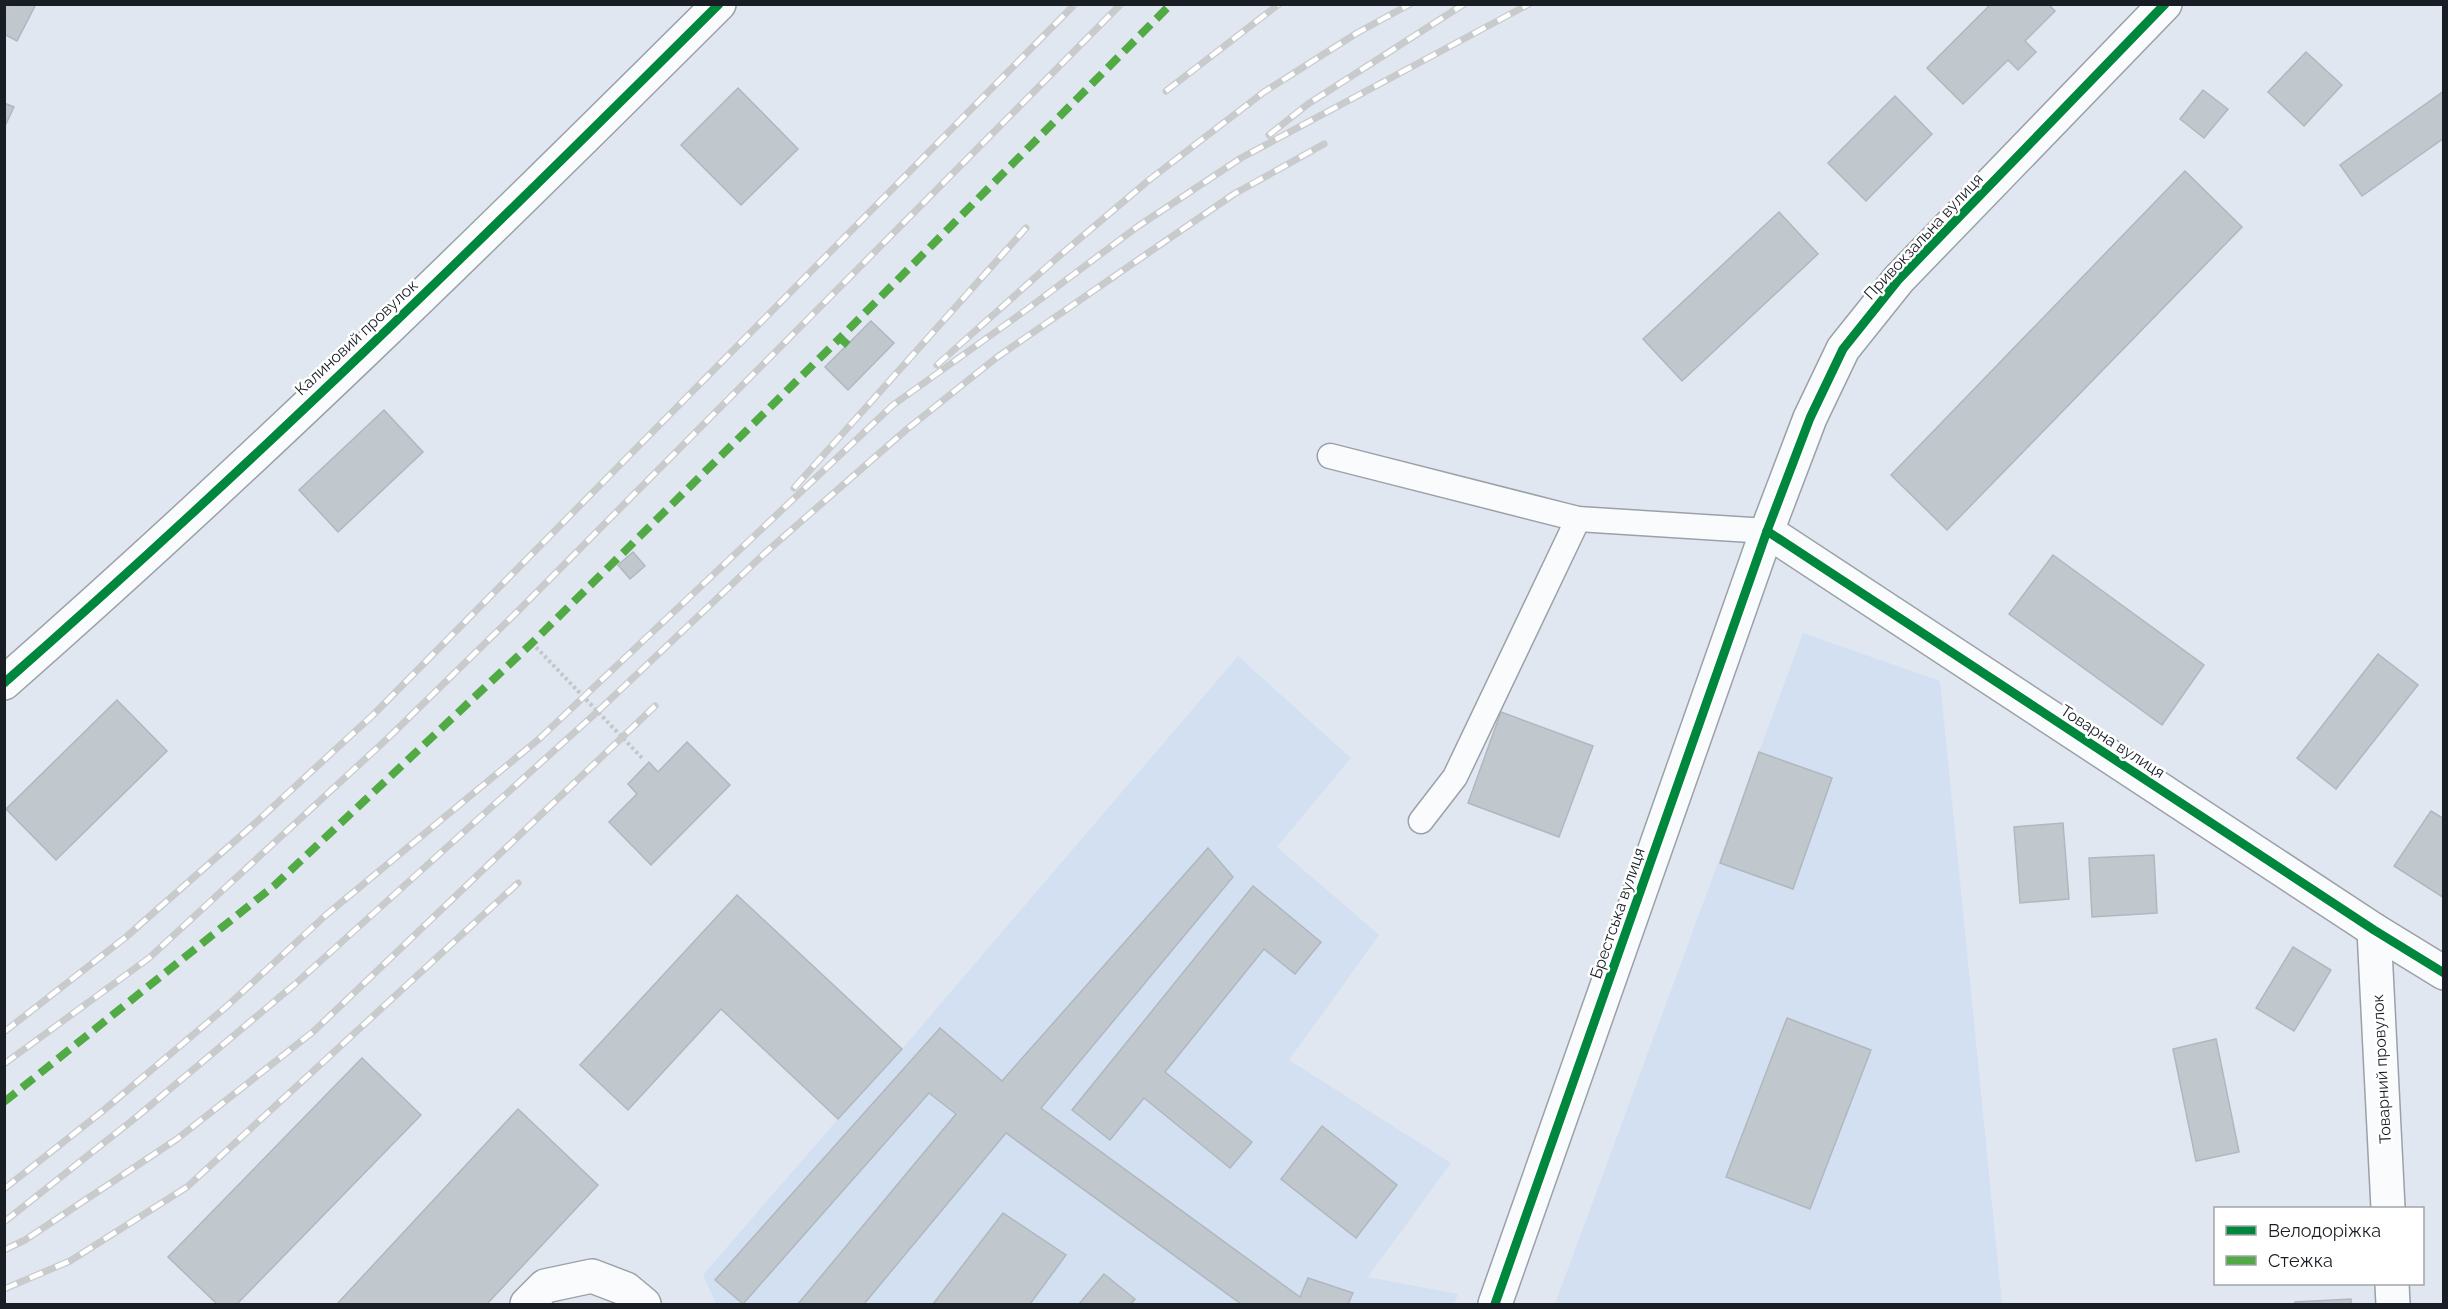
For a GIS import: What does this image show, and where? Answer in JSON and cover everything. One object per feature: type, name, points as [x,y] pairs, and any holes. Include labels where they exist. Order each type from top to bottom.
[{"type":"street","name":"Калиновий провулок","points":[[4,683],[106,594],[483,238],[719,4]]},
{"type":"street","name":"Привокзальна вулиця","points":[[1767,531],[1810,418],[1844,349],[1899,279],[2165,4]]},
{"type":"street","name":"Товарна вулиця","points":[[1767,531],[2374,930],[2444,973]]},
{"type":"street","name":"Брестська вулиця","points":[[1495,1305],[1767,531]]},
{"type":"street","name":"Товарний провулок","points":[[2374,930],[2388,1207]]},
{"type":"street","points":[[527,1305],[545,1286],[592,1276],[626,1289],[644,1305]]},
{"type":"street","points":[[2392,1285],[2393,1305]]},
{"type":"lane","points":[[1330,456],[1578,519],[1767,531]]},
{"type":"lane","points":[[1421,821],[1455,777],[1578,519]]},
{"type":"path","points":[[532,643],[644,760]]},
{"type":"shaded area","points":[[1803,633],[1940,681],[2002,1304],[1555,1304]]},
{"type":"shaded area","points":[[1238,656],[1351,758],[1277,847],[1379,935],[1289,1060],[1451,1163],[1368,1277],[1458,1294],[1454,1304],[716,1304],[703,1275],[902,1049]]},
{"type":"building","points":[[4,4],[36,4],[17,41],[4,34]]},
{"type":"building","points":[[1991,4],[2048,4],[2055,11],[2025,41],[2036,52],[2018,70],[2008,60],[1963,104],[1927,68]]},
{"type":"building","points":[[2306,52],[2342,85],[2304,126],[2268,92]]},
{"type":"building","points":[[738,88],[798,149],[741,205],[681,145]]},
{"type":"building","points":[[2203,90],[2228,109],[2204,138],[2180,119]]},
{"type":"building","points":[[2444,91],[2444,138],[2362,196],[2340,165]]},
{"type":"building","points":[[1895,96],[1932,134],[1866,201],[1828,163]]},
{"type":"building","points":[[4,103],[14,107],[4,128]]},
{"type":"building","points":[[2185,171],[2242,227],[1947,530],[1891,475]]},
{"type":"building","points":[[1779,212],[1818,254],[1682,381],[1643,339]]},
{"type":"building","points":[[871,321],[894,343],[848,390],[825,367]]},
{"type":"building","points":[[384,410],[423,452],[338,532],[299,490]]},
{"type":"building","points":[[633,552],[645,566],[630,579],[618,565]]},
{"type":"building","points":[[2053,555],[2204,665],[2162,725],[2009,614]]},
{"type":"building","points":[[2378,654],[2418,685],[2336,789],[2297,758]]},
{"type":"building","points":[[117,700],[167,751],[56,860],[6,809]]},
{"type":"building","points":[[1501,712],[1593,746],[1559,837],[1468,803]]},
{"type":"building","points":[[687,742],[730,785],[651,865],[609,822],[637,794],[628,784],[649,762],[658,772]]},
{"type":"building","points":[[1759,752],[1832,778],[1793,889],[1720,863]]},
{"type":"building","points":[[2431,811],[2444,819],[2444,898],[2394,866]]},
{"type":"building","points":[[2063,823],[2069,899],[2020,903],[2014,827]]},
{"type":"building","points":[[1208,848],[1233,877],[1041,1108],[1300,1297],[1308,1278],[1353,1293],[1348,1304],[1241,1304],[1006,1133],[864,1304],[798,1304],[956,1114],[929,1093],[743,1304],[715,1280],[940,1028],[1002,1081]]},
{"type":"building","points":[[2154,855],[2157,913],[2092,917],[2089,858]]},
{"type":"building","points":[[1253,886],[1321,942],[1295,974],[1264,949],[1165,1072],[1252,1142],[1230,1168],[1144,1098],[1110,1140],[1072,1110]]},
{"type":"building","points":[[737,895],[902,1049],[838,1119],[721,1009],[628,1110],[580,1065]]},
{"type":"building","points":[[2293,947],[2331,970],[2294,1031],[2256,1008]]},
{"type":"building","points":[[1787,1018],[1871,1050],[1810,1209],[1726,1177]]},
{"type":"building","points":[[2216,1039],[2239,1152],[2196,1161],[2173,1049]]},
{"type":"building","points":[[362,1058],[421,1115],[237,1304],[217,1304],[168,1257]]},
{"type":"building","points":[[518,1109],[598,1185],[487,1304],[337,1304]]},
{"type":"building","points":[[1322,1126],[1397,1185],[1356,1238],[1281,1179]]},
{"type":"building","points":[[1003,1213],[1066,1255],[1030,1304],[933,1304]]},
{"type":"building","points":[[1104,1274],[1135,1299],[1131,1304],[1079,1304]]},
{"type":"building","points":[[2351,1299],[2351,1304],[2295,1304],[2295,1302]]},
{"type":"railway","points":[[4,1032],[126,937],[373,715],[1075,4]]},
{"type":"railway","points":[[4,1064],[149,958],[388,738],[518,611],[1121,4]]},
{"type":"railway","points":[[1166,91],[1279,4]]},
{"type":"railway","points":[[937,365],[1058,257],[1149,180],[1264,92],[1357,33],[1410,4]]},
{"type":"railway","points":[[1269,135],[1308,104],[1464,4]]},
{"type":"railway","points":[[4,1189],[104,1110],[226,1007],[326,915],[539,739],[893,405],[1137,227],[1241,158],[1529,4]]},
{"type":"railway","points":[[4,1222],[139,1115],[294,985],[597,712],[765,553],[906,430],[996,358],[1234,194],[1324,144]]},
{"type":"railway","points":[[794,488],[1026,228]]},
{"type":"railway","points":[[4,1250],[25,1240],[177,1139],[314,1031],[655,706]]},
{"type":"railway","points":[[4,1289],[70,1261],[187,1187],[518,883]]},
{"type":"marked path","points":[[848,345],[840,338],[1171,4]]},
{"type":"marked path","points":[[4,1102],[275,885],[532,643],[840,338]]},
{"type":"cycle path","points":[[4,683],[187,518],[367,349],[719,4]]},
{"type":"cycle path","points":[[1495,1304],[1767,531],[1810,418],[1843,349],[1899,279],[2165,4]]},
{"type":"cycle path","points":[[1767,531],[2374,930],[2444,973]]}]
